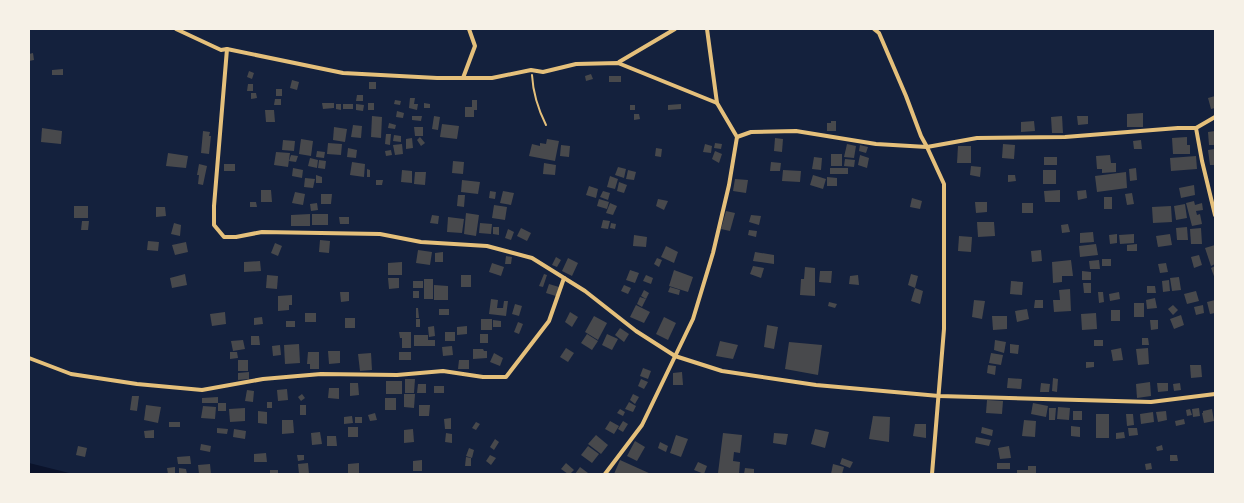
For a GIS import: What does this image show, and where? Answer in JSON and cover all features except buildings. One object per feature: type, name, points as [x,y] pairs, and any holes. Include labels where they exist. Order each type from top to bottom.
[{"type":"street","points":[[176,29],[221,50],[227,49],[342,73],[492,78],[531,70],[543,72],[576,64],[618,62],[717,103]]},
{"type":"street","points":[[463,78],[475,46],[469,29]]},
{"type":"street","points":[[618,62],[675,29]]},
{"type":"street","points":[[605,474],[642,425],[694,319],[713,253],[729,185],[737,137],[717,103],[707,29]]},
{"type":"street","points":[[874,29],[878,33],[906,96],[921,136],[944,184],[944,329],[932,474]]},
{"type":"street","points":[[227,49],[214,206],[214,225],[224,237],[236,237],[262,232],[380,234],[421,242],[487,246],[532,258],[585,290],[636,331],[675,356],[722,371],[807,384],[939,396],[1151,402],[1215,394]]},
{"type":"street","points":[[737,137],[751,132],[796,131],[876,144],[927,147],[977,138],[1065,138],[1196,128],[1215,117]]},
{"type":"street","points":[[1196,128],[1215,215]]},
{"type":"street","points":[[29,358],[71,374],[137,384],[202,390],[263,379],[321,374],[397,375],[443,371],[483,377],[506,377],[549,320],[564,278]]},
{"type":"path","points":[[531,70],[536,102],[546,124]]},
{"type":"water","points":[[29,463],[73,474],[29,474]]}]
